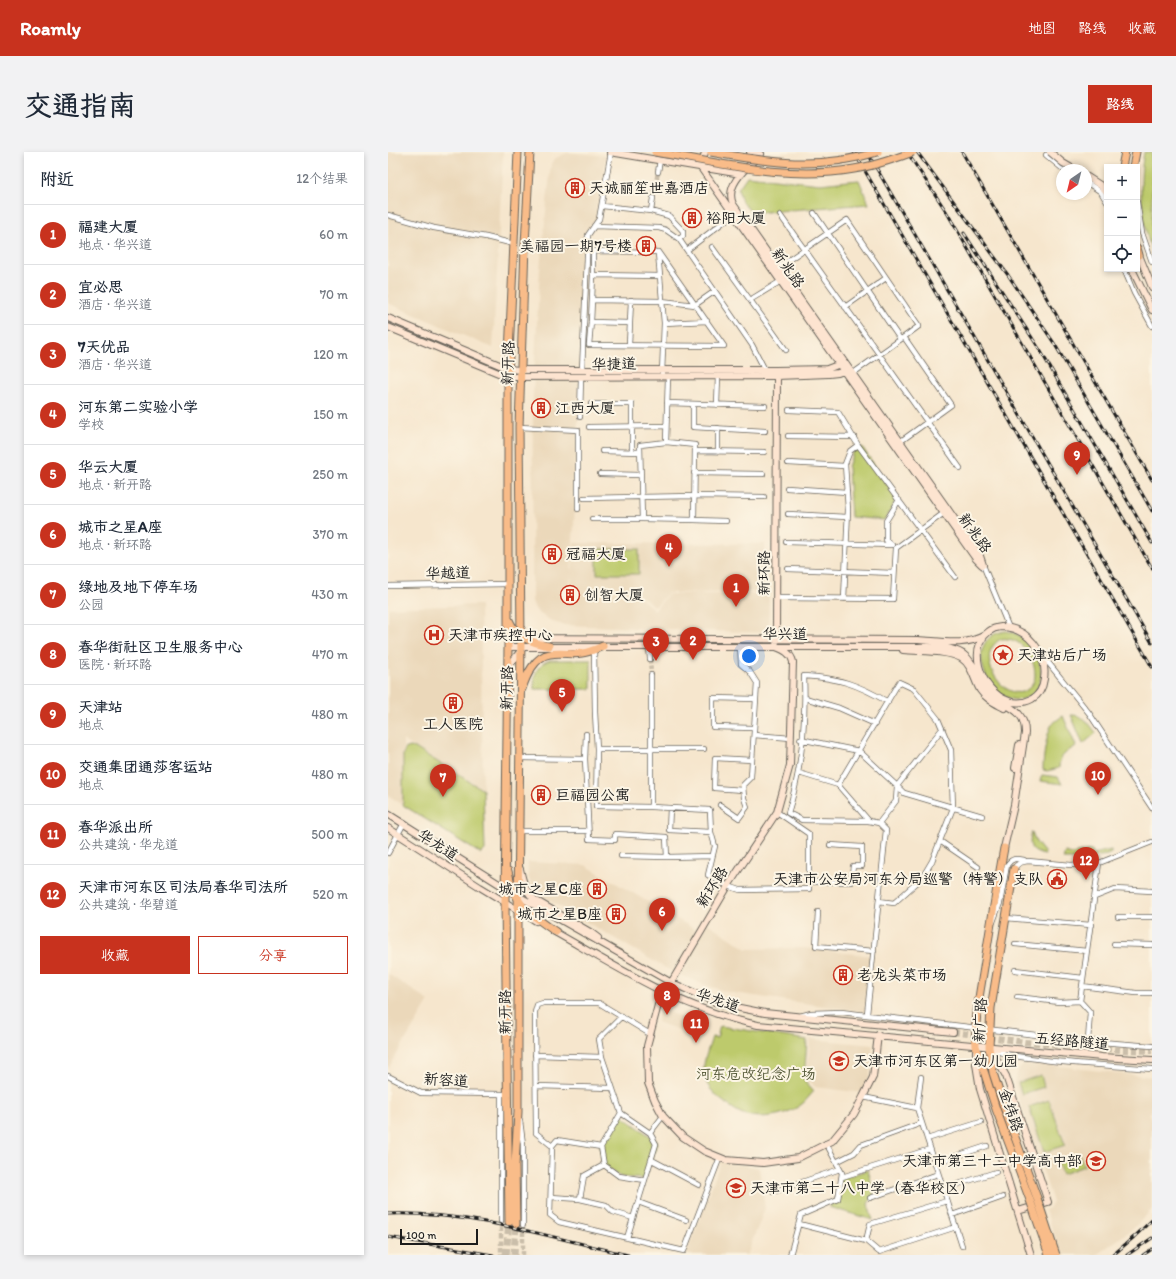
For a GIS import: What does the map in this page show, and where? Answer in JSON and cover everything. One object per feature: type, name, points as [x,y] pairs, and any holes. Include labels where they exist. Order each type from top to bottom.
[{"type":"main road","points":[[515,152],[517,165]]},
{"type":"main road","points":[[517,165],[519,152]]},
{"type":"main road","name":"新开路","points":[[517,165],[508,377],[508,672],[503,1094],[516,1224],[515,1166],[518,1112],[517,897],[520,831],[520,697],[522,648],[524,639],[519,427],[525,245],[530,152]]},
{"type":"main road","points":[[530,164],[534,152]]},
{"type":"main road","points":[[654,152],[769,172],[811,173],[855,169],[913,152]]},
{"type":"main road","points":[[711,152],[764,161],[799,164],[837,161],[878,152]]},
{"type":"main road","points":[[1123,164],[1125,152]]},
{"type":"main road","points":[[1134,164],[1136,152]]},
{"type":"main road","points":[[508,616],[513,627],[524,639],[549,643]]},
{"type":"main road","points":[[520,697],[524,682],[530,671],[536,662],[545,655],[583,653],[603,646]]},
{"type":"main road","name":"新广路","points":[[976,1027],[990,928],[1004,848]]},
{"type":"main road","points":[[505,857],[510,881],[517,897],[530,913],[556,932]]},
{"type":"main road","name":"新广路","points":[[989,1047],[991,1008],[1014,869]]},
{"type":"main road","name":"金纬路","points":[[976,1027],[976,1046],[996,1108],[1034,1199]]},
{"type":"main road","name":"金纬路","points":[[989,1047],[993,1073],[1034,1199]]},
{"type":"main road","points":[[1034,1199],[1049,1255]]},
{"type":"main road","points":[[1034,1199],[1056,1255]]},
{"type":"street","points":[[582,370],[588,235],[599,219],[610,152],[741,174],[761,154],[750,152]]},
{"type":"street","points":[[701,168],[705,152]]},
{"type":"street","points":[[1047,153],[1054,152]]},
{"type":"street","points":[[1047,153],[1058,164]]},
{"type":"street","points":[[1047,153],[1065,164]]},
{"type":"street","points":[[658,172],[660,160]]},
{"type":"street","name":"新兆路","points":[[701,168],[781,281],[901,442],[980,556],[983,565]]},
{"type":"street","name":"新兆路","points":[[741,174],[732,189],[731,199],[842,363]]},
{"type":"street","points":[[1092,180],[1104,189]]},
{"type":"street","points":[[1092,185],[1101,192],[1106,200]]},
{"type":"street","points":[[651,211],[653,198]]},
{"type":"street","points":[[602,206],[651,211],[669,216],[683,231],[683,236],[679,239]]},
{"type":"street","points":[[687,250],[734,214]]},
{"type":"street","points":[[814,214],[867,292],[951,405],[901,442]]},
{"type":"street","points":[[388,215],[434,228],[486,237],[514,244]]},
{"type":"street","points":[[780,215],[960,468]]},
{"type":"street","points":[[777,268],[847,220],[920,326],[879,355],[848,371]]},
{"type":"street","points":[[1140,220],[1142,232],[1152,262]]},
{"type":"street","points":[[594,226],[659,228],[666,230],[679,239],[716,290],[752,345],[765,370]]},
{"type":"street","points":[[712,247],[786,350]]},
{"type":"street","points":[[593,251],[658,252],[724,346],[589,345],[593,251]]},
{"type":"street","points":[[658,252],[664,323],[662,369],[665,377],[667,403],[666,442]]},
{"type":"street","points":[[1140,256],[1152,287]]},
{"type":"street","points":[[1125,272],[1134,293],[1152,326]]},
{"type":"street","points":[[1133,272],[1152,310]]},
{"type":"street","points":[[593,275],[660,276]]},
{"type":"street","points":[[845,307],[886,278]]},
{"type":"street","points":[[750,300],[781,281]]},
{"type":"street","points":[[592,300],[662,301],[695,305],[716,290]]},
{"type":"street","points":[[629,345],[631,300]]},
{"type":"street","name":"华捷道","points":[[388,318],[520,374],[581,377],[718,376],[827,369],[842,363]]},
{"type":"street","points":[[664,323],[707,321]]},
{"type":"street","points":[[591,322],[630,323]]},
{"type":"street","name":"华捷道","points":[[388,327],[508,377],[520,374],[582,370],[765,370],[777,373],[829,374],[848,371]]},
{"type":"street","name":"新兆路","points":[[848,371],[944,513],[976,558],[983,565]]},
{"type":"street","name":"新环路","points":[[777,373],[776,647],[789,654],[792,658],[790,765],[776,812],[728,886],[670,982],[658,1005],[647,1046],[648,1083],[663,1116],[683,1137],[704,1151],[726,1160],[763,1163],[798,1158],[832,1141],[854,1114],[873,1077],[878,1035]]},
{"type":"street","points":[[717,405],[718,376]]},
{"type":"street","points":[[580,417],[581,377]]},
{"type":"street","points":[[667,403],[765,406]]},
{"type":"street","points":[[591,404],[632,404],[632,452]]},
{"type":"street","points":[[693,404],[693,427],[765,431]]},
{"type":"street","points":[[789,410],[838,412],[858,445],[955,577]]},
{"type":"street","points":[[589,427],[666,426]]},
{"type":"street","points":[[519,427],[578,430],[578,509]]},
{"type":"street","points":[[718,428],[718,452]]},
{"type":"street","points":[[788,436],[854,438]]},
{"type":"street","points":[[642,519],[640,445],[666,442],[695,445],[694,520]]},
{"type":"street","points":[[844,599],[847,517],[845,466],[850,451],[858,445]]},
{"type":"street","points":[[602,451],[640,452]]},
{"type":"street","points":[[695,451],[764,452]]},
{"type":"street","points":[[788,464],[845,466]]},
{"type":"street","points":[[694,473],[763,474]]},
{"type":"street","points":[[600,474],[640,474]]},
{"type":"street","points":[[787,488],[846,492]]},
{"type":"street","points":[[584,498],[694,496],[764,497]]},
{"type":"street","points":[[894,546],[886,540],[886,521],[899,500]]},
{"type":"street","points":[[786,542],[846,543],[894,546],[944,513]]},
{"type":"street","points":[[788,514],[847,517]]},
{"type":"street","points":[[592,519],[726,521]]},
{"type":"street","points":[[776,598],[893,599],[894,546]]},
{"type":"street","points":[[983,565],[1009,628]]},
{"type":"street","points":[[788,569],[894,573]]},
{"type":"street","name":"华越道","points":[[388,586],[508,584]]},
{"type":"street","points":[[1040,652],[1045,671],[1043,682],[1040,691],[1033,698],[1025,702],[1009,701],[995,692],[981,674],[978,665],[978,654],[981,641],[985,635],[996,628],[1009,628],[1024,634],[1031,641],[1040,652],[1089,713],[1152,808]]},
{"type":"street","name":"华兴道","points":[[508,647],[522,648],[549,643],[705,638],[776,640],[918,640],[965,642],[974,641],[985,635]]},
{"type":"street","points":[[508,638],[524,639],[522,648],[512,662],[508,672]]},
{"type":"street","name":"华兴道","points":[[549,643],[594,648]]},
{"type":"street","name":"华兴道","points":[[603,646],[946,648],[959,652],[971,661],[988,692],[1018,713],[1023,718],[1025,726]]},
{"type":"street","points":[[649,646],[650,659]]},
{"type":"street","points":[[720,805],[739,818],[747,807],[744,798],[743,785],[751,777],[757,683],[750,672],[741,664],[740,646]]},
{"type":"street","points":[[884,647],[946,654],[960,658],[969,667],[983,694],[994,703],[1011,712],[1018,718],[1021,729],[1015,769],[1015,792]]},
{"type":"street","points":[[594,648],[597,749],[596,806],[710,810],[711,832],[715,846],[708,875],[728,886],[740,890],[810,889],[809,834],[776,812]]},
{"type":"street","points":[[650,675],[651,808]]},
{"type":"street","points":[[867,1014],[886,830],[879,823],[869,821],[802,820],[788,813],[799,773],[805,698],[804,676],[829,678],[856,685],[888,702]]},
{"type":"street","points":[[838,785],[899,682],[914,689],[938,719],[951,750],[953,808],[932,861],[922,878],[894,903],[879,901]]},
{"type":"street","points":[[754,728],[713,727],[713,698],[756,699]]},
{"type":"street","points":[[805,698],[839,708],[875,724]]},
{"type":"street","name":"新广路","points":[[1004,848],[1010,825],[1025,726]]},
{"type":"street","points":[[879,823],[896,801],[897,786],[942,729]]},
{"type":"street","points":[[586,734],[585,759],[588,839],[616,840],[615,834],[666,836],[667,857]]},
{"type":"street","points":[[754,735],[791,738]]},
{"type":"street","points":[[801,739],[859,751],[904,793],[982,816]]},
{"type":"street","points":[[597,749],[704,749]]},
{"type":"street","points":[[520,758],[585,759]]},
{"type":"street","points":[[743,790],[714,788],[715,758],[752,760]]},
{"type":"street","points":[[799,773],[838,785],[869,821]]},
{"type":"street","points":[[670,808],[669,830],[711,832]]},
{"type":"street","points":[[388,814],[517,897],[670,982],[697,995],[725,1005],[765,1013],[953,1032]]},
{"type":"street","points":[[388,853],[404,823]]},
{"type":"street","name":"华龙道","points":[[388,828],[518,911],[664,993],[696,1007],[738,1021],[758,1025],[878,1035],[989,1047]]},
{"type":"street","points":[[520,831],[588,831]]},
{"type":"street","points":[[940,841],[978,867]]},
{"type":"street","points":[[990,928],[1000,903],[1007,865],[1010,861],[1016,858],[1028,861],[1079,865],[1099,863],[1152,842]]},
{"type":"street","points":[[809,882],[851,882],[853,866],[862,866],[862,847],[830,845]]},
{"type":"street","points":[[621,856],[712,856]]},
{"type":"street","points":[[519,860],[523,884],[535,900],[590,932],[608,948]]},
{"type":"street","points":[[1014,869],[1016,865],[1028,861]]},
{"type":"street","points":[[1088,1041],[1090,1012],[1080,1001],[1099,863]]},
{"type":"street","points":[[1095,897],[1115,889],[1152,891]]},
{"type":"street","points":[[818,912],[816,946],[874,951]]},
{"type":"street","points":[[1118,917],[1152,917]]},
{"type":"street","points":[[1006,918],[1091,925]]},
{"type":"street","points":[[1016,944],[1087,951]]},
{"type":"street","points":[[1114,944],[1152,945]]},
{"type":"street","points":[[1015,970],[1083,978]]},
{"type":"street","points":[[1082,986],[1136,993],[1152,993]]},
{"type":"street","points":[[1017,997],[1059,1002],[1080,1001]]},
{"type":"street","points":[[552,1146],[536,1133],[535,1012],[538,1005],[543,1003],[599,1003],[650,1034]]},
{"type":"street","points":[[796,1017],[811,1012],[867,1014],[1088,1041],[1152,1046]]},
{"type":"street","points":[[622,1016],[599,1039],[602,1057],[621,1113],[650,1133],[656,1144],[627,1238]]},
{"type":"street","name":"新广路","points":[[976,1046],[976,1064],[980,1089],[1031,1255]]},
{"type":"street","points":[[989,1047],[999,1052],[1020,1056],[1082,1064],[1152,1069]]},
{"type":"street","name":"新广路","points":[[989,1047],[1006,1076],[1048,1202],[1018,1211]]},
{"type":"street","name":"五经路隧道","points":[[989,1047],[1152,1060]]},
{"type":"street","points":[[535,1055],[602,1057]]},
{"type":"street","name":"新容道","points":[[388,1076],[421,1093],[503,1094]]},
{"type":"street","points":[[921,1077],[917,1108],[962,1246]]},
{"type":"street","points":[[536,1086],[612,1088]]},
{"type":"street","points":[[500,1221],[503,1094]]},
{"type":"street","points":[[864,1097],[917,1108]]},
{"type":"street","points":[[621,1113],[601,1146],[604,1165],[619,1176],[645,1180]]},
{"type":"street","points":[[650,1133],[663,1116]]},
{"type":"street","points":[[927,1139],[981,1122]]},
{"type":"street","points":[[836,1162],[854,1153],[861,1145],[922,1124]]},
{"type":"street","points":[[601,1146],[557,1140],[552,1146],[550,1216],[560,1222],[684,1251],[720,1157]]},
{"type":"street","points":[[790,1255],[801,1215],[838,1198],[842,1173],[826,1143]]},
{"type":"street","points":[[935,1163],[987,1146]]},
{"type":"street","points":[[842,1177],[930,1149]]},
{"type":"street","points":[[652,1160],[699,1185]]},
{"type":"street","points":[[580,1199],[584,1176],[604,1165]]},
{"type":"street","points":[[773,1192],[840,1169]]},
{"type":"street","points":[[943,1189],[996,1172]]},
{"type":"street","points":[[870,1198],[938,1174]]},
{"type":"street","points":[[952,1215],[1003,1196]]},
{"type":"street","points":[[551,1197],[580,1199],[606,1205],[613,1212],[633,1218]]},
{"type":"street","points":[[866,1241],[870,1224],[947,1201]]},
{"type":"street","points":[[638,1202],[686,1220]]},
{"type":"street","points":[[799,1224],[866,1241],[879,1252],[956,1227]]},
{"type":"shaded area","points":[[388,152],[503,152],[493,348],[388,303]]},
{"type":"shaded area","points":[[569,152],[606,156],[599,217],[585,232],[575,506],[570,590],[634,593],[655,610],[668,594],[769,594],[768,633],[564,625],[553,622],[535,609],[532,601],[533,395],[540,269],[551,164],[554,159]]},
{"type":"shaded area","points":[[574,543],[765,544],[766,592],[668,593],[655,607],[635,591],[571,590]]},
{"type":"shaded area","points":[[480,605],[483,790],[403,740],[403,805],[388,795],[388,608]]},
{"type":"shaded area","points":[[528,862],[585,865],[701,933],[707,923],[747,949],[804,948],[872,956],[865,1012],[727,992],[697,982],[669,970],[535,892],[528,877]]},
{"type":"shaded area","points":[[388,974],[429,1001],[388,1069]]},
{"type":"shaded area","points":[[660,1008],[698,1024],[694,1035],[657,1022]]},
{"type":"shaded area","name":"天津市河东区第一幼儿园","points":[[810,1039],[873,1045],[869,1077],[864,1093],[815,1087],[807,1078]]},
{"type":"shaded area","name":"天津市第三十二中学高中部","points":[[1031,1063],[1152,1077],[1152,1111],[1149,1113],[1152,1119],[1152,1209],[1134,1228],[1096,1255],[1062,1255],[1045,1210],[1049,1208],[1053,1202],[1014,1084],[1015,1077],[1019,1070],[1024,1064]]},
{"type":"shaded area","name":"天津市第二十八中学（春华校区）","points":[[721,1161],[759,1168],[765,1208],[747,1255],[686,1255]]},
{"type":"green space","points":[[1144,152],[1152,152],[1152,252],[1145,228],[1142,203],[1141,177]]},
{"type":"green space","points":[[747,176],[820,184],[859,180],[869,204],[752,213],[742,202],[738,189]]},
{"type":"green space","points":[[862,447],[897,498],[885,520],[851,517],[848,467],[853,452]]},
{"type":"green space","points":[[597,549],[639,549],[639,574],[597,574]]},
{"type":"green space","points":[[1006,631],[1014,633],[1020,636],[1031,646],[1038,660],[1041,675],[1038,687],[1033,694],[1017,700],[1004,696],[993,687],[985,674],[982,660],[983,647],[991,636]],"holes":[[[1001,639],[1008,639],[1021,644],[1026,649],[1030,655],[1034,668],[1035,677],[1033,684],[1029,688],[1020,692],[1011,691],[1003,686],[991,667],[989,657],[992,647]]]},
{"type":"green space","points":[[550,660],[591,660],[591,689],[534,689],[534,680],[538,668]]},
{"type":"green space","points":[[1071,715],[1082,718],[1096,733],[1083,744]]},
{"type":"green space","points":[[1063,716],[1076,746],[1062,757],[1059,768],[1047,771],[1043,770],[1045,748],[1049,731],[1053,723]]},
{"type":"green space","points":[[410,747],[415,748],[483,790],[485,850],[481,854],[403,805],[403,755],[405,749]]},
{"type":"green space","points":[[1042,775],[1058,777],[1062,784],[1040,781]]},
{"type":"green space","points":[[1032,832],[1036,842],[1045,855],[1036,852],[1031,848],[1030,841]]},
{"type":"green space","points":[[1092,850],[1093,854],[1111,850],[1111,853],[1107,855],[1077,859],[1063,859],[1065,852],[1072,854]]},
{"type":"green space","name":"河东危改纪念广场","points":[[720,1026],[807,1040],[804,1080],[814,1091],[804,1103],[797,1108],[778,1115],[757,1117],[740,1113],[730,1107],[718,1098],[710,1089],[704,1074],[704,1063],[712,1037],[717,1038]]},
{"type":"green space","points":[[1041,1075],[1044,1087],[1022,1094],[1018,1083]]},
{"type":"green space","points":[[1049,1100],[1065,1145],[1044,1152],[1029,1107]]},
{"type":"green space","points":[[621,1115],[658,1142],[644,1179],[621,1177],[603,1165],[600,1146]]},
{"type":"green space","points":[[1079,1154],[1084,1166],[1062,1174],[1057,1161]]},
{"type":"green space","points":[[868,1170],[874,1193],[868,1204],[873,1220],[829,1207],[839,1195],[842,1178]]},
{"type":"tunnel","points":[[653,198],[658,172]]},
{"type":"tunnel","points":[[650,659],[651,675]]},
{"type":"tunnel","points":[[953,1032],[1025,1042],[1120,1050],[1152,1051]]},
{"type":"tunnel","points":[[501,1221],[501,1255]]},
{"type":"tunnel","points":[[506,1255],[509,1222]]},
{"type":"tunnel","points":[[514,1255],[516,1224]]},
{"type":"tunnel","points":[[523,1225],[523,1255]]},
{"type":"railway","points":[[854,152],[1152,667]]},
{"type":"railway","points":[[867,152],[1152,643]]},
{"type":"railway","points":[[907,152],[946,211],[1152,568]]},
{"type":"railway","points":[[917,152],[1008,275],[1054,343],[1152,511]]},
{"type":"railway","points":[[962,152],[1152,480]]},
{"type":"railway","points":[[964,233],[1040,350],[1152,543]]},
{"type":"railway","points":[[388,1214],[418,1214],[479,1221],[539,1233],[628,1255]]},
{"type":"railway","points":[[1113,1255],[1152,1220]]},
{"type":"railway","points":[[388,1237],[493,1255]]},
{"type":"railway","points":[[1127,1255],[1152,1238]]},
{"type":"railway","points":[[1143,1255],[1152,1249]]},
{"type":"place","name":"天诚丽笙世嘉酒店","points":[[575,188]]},
{"type":"place","name":"裕阳大厦","points":[[692,218]]},
{"type":"place","name":"美福园一期7号楼","points":[[646,246]]},
{"type":"place","name":"江西大厦","points":[[541,408]]},
{"type":"place","name":"天津站","points":[[1077,475]]},
{"type":"place","name":"冠福大厦","points":[[552,554]]},
{"type":"place","name":"河东第二实验小学","points":[[669,567]]},
{"type":"place","name":"创智大厦","points":[[570,595]]},
{"type":"place","name":"福建大厦","points":[[736,607]]},
{"type":"place","name":"天津市疾控中心","points":[[434,635]]},
{"type":"place","name":"天津站后广场","points":[[1003,655]]},
{"type":"place","name":"宜必思","points":[[693,660]]},
{"type":"place","name":"7天优品","points":[[656,661]]},
{"type":"place","name":"工人医院","points":[[453,703]]},
{"type":"place","name":"华云大厦","points":[[562,712]]},
{"type":"place","name":"巨福园公寓","points":[[541,795]]},
{"type":"place","name":"交通集团通莎客运站","points":[[1098,795]]},
{"type":"place","name":"绿地及地下停车场","points":[[443,797]]},
{"type":"place","name":"天津市公安局河东分局巡警（特警）支队","points":[[1057,879]]},
{"type":"place","name":"天津市河东区司法局春华司法所","points":[[1086,880]]},
{"type":"place","name":"城市之星C座","points":[[597,889]]},
{"type":"place","name":"城市之星B座","points":[[616,914]]},
{"type":"place","name":"城市之星A座","points":[[662,931]]},
{"type":"place","name":"老龙头菜市场","points":[[843,975]]},
{"type":"place","name":"春华街社区卫生服务中心","points":[[667,1015]]},
{"type":"place","name":"春华派出所","points":[[696,1043]]},
{"type":"place","name":"天津市河东区第一幼儿园","points":[[839,1061]]},
{"type":"place","name":"天津市第三十二中学高中部","points":[[1096,1161]]},
{"type":"place","name":"天津市第二十八中学（春华校区）","points":[[736,1188]]}]
